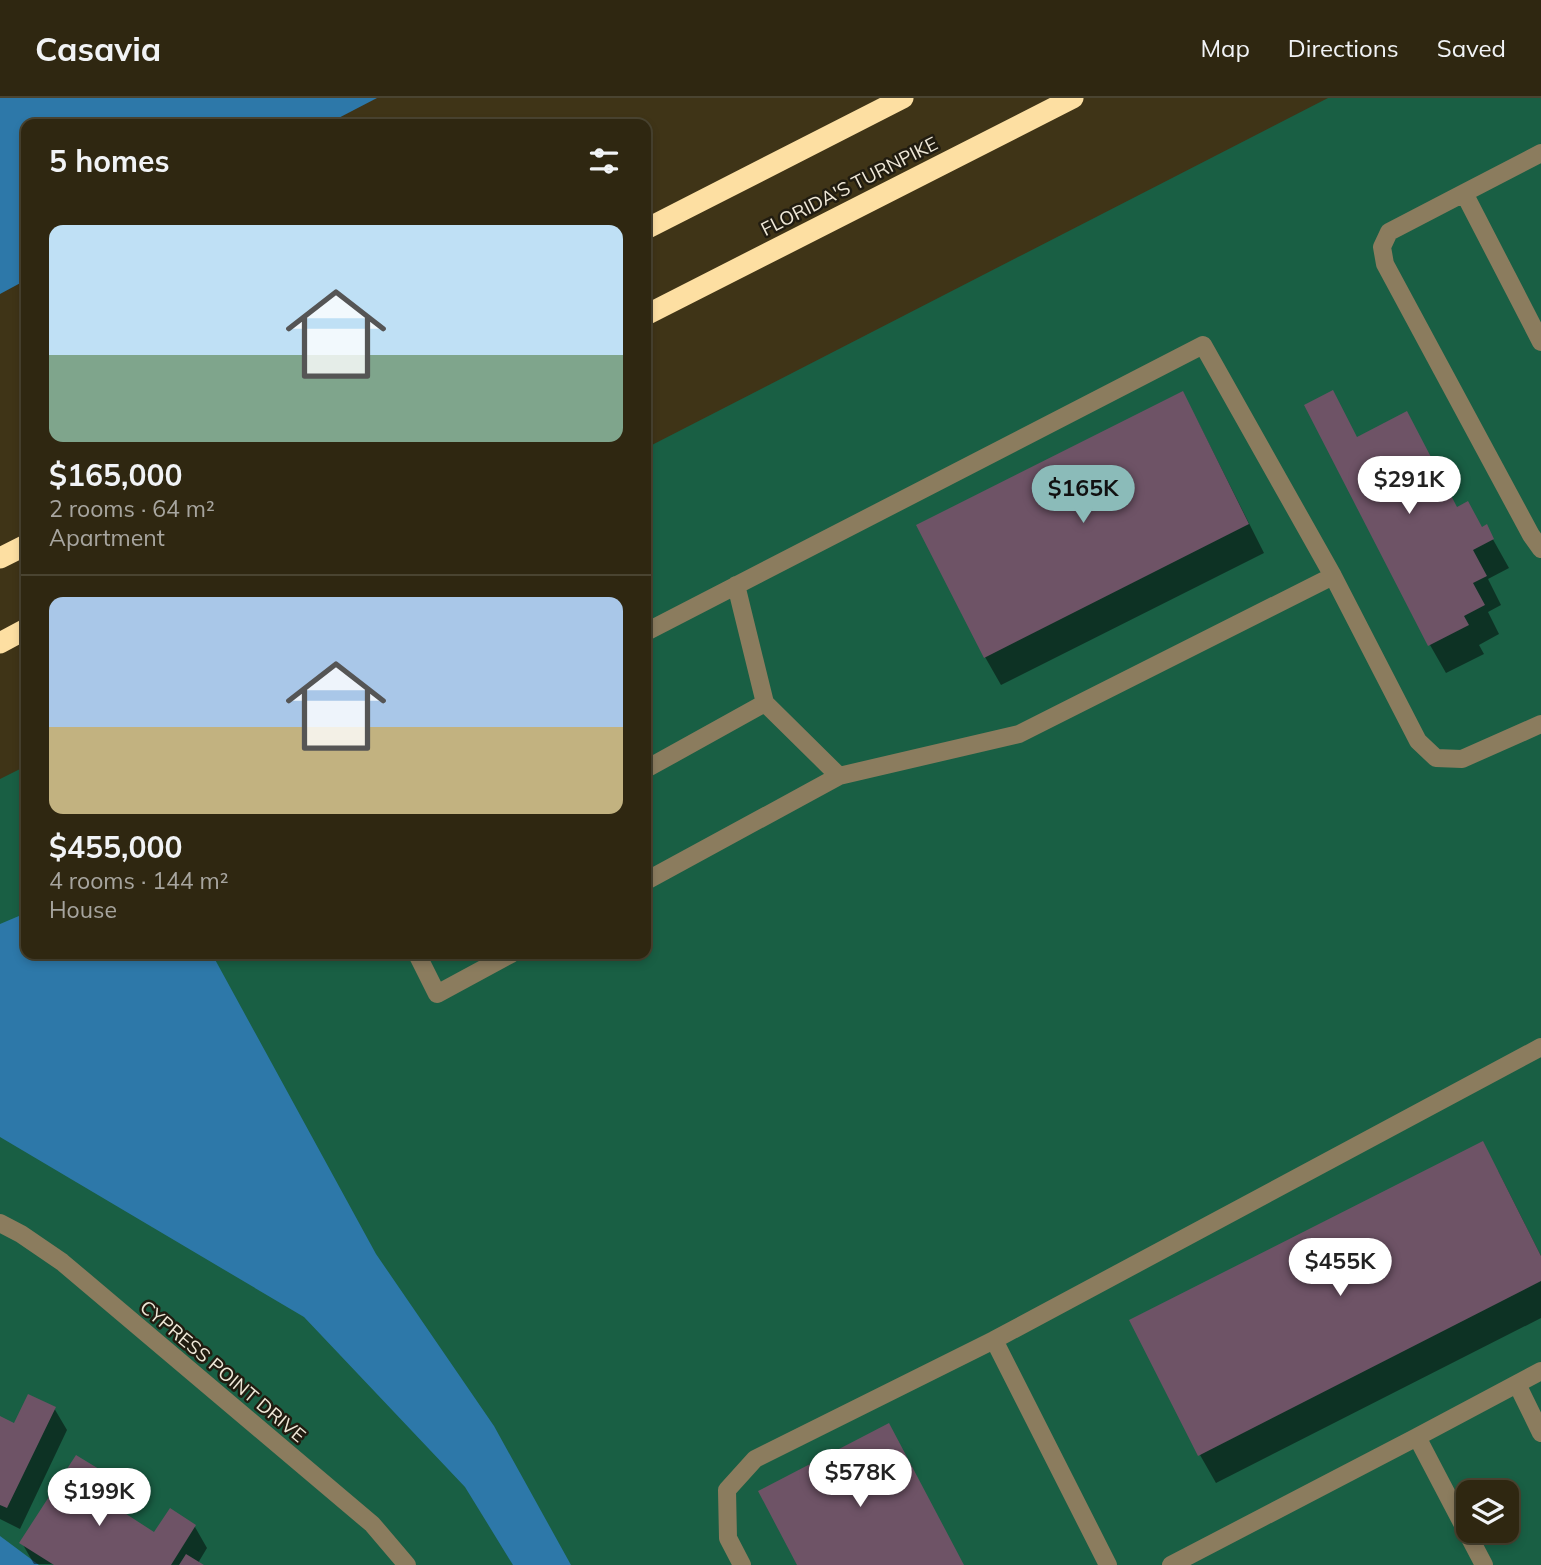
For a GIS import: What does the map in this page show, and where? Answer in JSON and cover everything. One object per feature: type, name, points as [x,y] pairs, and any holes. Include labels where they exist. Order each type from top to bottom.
[{"type":"highway","points":[[651,226],[902,98]]},
{"type":"highway","name":"FLORIDA'S TURNPIKE","points":[[651,312],[1073,98]]},
{"type":"highway","points":[[0,558],[21,548]]},
{"type":"highway","points":[[0,643],[21,632]]},
{"type":"street","points":[[1541,153],[1388,232],[1382,247],[1385,264],[1531,536],[1541,549]]},
{"type":"street","points":[[1464,193],[1541,342]]},
{"type":"street","points":[[651,629],[1203,345],[1333,576],[1418,741],[1436,758],[1462,759],[1541,723]]},
{"type":"street","points":[[651,878],[839,776],[1019,734],[1333,576]]},
{"type":"street","points":[[736,585],[765,703],[839,776]]},
{"type":"street","points":[[651,766],[765,703]]},
{"type":"street","points":[[420,959],[437,994],[502,959]]},
{"type":"street","points":[[742,1565],[728,1538],[727,1490],[755,1459],[994,1340],[1541,1047]]},
{"type":"street","name":"CYPRESS POINT DRIVE","points":[[0,1223],[21,1234],[82,1279],[372,1524],[407,1565]]},
{"type":"street","points":[[994,1340],[1108,1565]]},
{"type":"street","points":[[1171,1565],[1541,1371]]},
{"type":"street","points":[[1517,1384],[1541,1433]]},
{"type":"street","points":[[1418,1437],[1484,1565]]},
{"type":"green space","points":[[1328,98],[1541,98],[1541,1565],[0,1565],[0,779],[21,768],[21,959],[651,959],[651,445]]},
{"type":"water","points":[[0,98],[377,98],[337,119],[21,119],[21,283],[0,294]]},
{"type":"water","points":[[21,915],[21,959],[215,959],[376,1254],[494,1426],[571,1565],[513,1565],[465,1487],[304,1317],[0,1137],[0,924]]},
{"type":"water","points":[[0,1536],[39,1565],[0,1565]]},
{"type":"building","points":[[1333,390],[1357,437],[1407,411],[1457,507],[1468,501],[1482,527],[1487,524],[1494,539],[1473,550],[1487,576],[1473,583],[1485,605],[1464,616],[1469,625],[1428,646],[1304,405]]},
{"type":"building","points":[[1183,391],[1249,524],[984,658],[916,525]]},
{"type":"building","points":[[1483,1141],[1541,1256],[1541,1281],[1198,1456],[1129,1320]]},
{"type":"building","points":[[28,1394],[56,1407],[7,1508],[0,1505],[0,1416],[14,1423]]},
{"type":"building","points":[[889,1423],[964,1565],[797,1565],[758,1491]]},
{"type":"building","points":[[76,1455],[99,1469],[86,1488],[154,1532],[170,1508],[196,1525],[171,1565],[54,1565],[19,1543]]},
{"type":"building","points":[[186,1554],[204,1565],[179,1565]]}]
